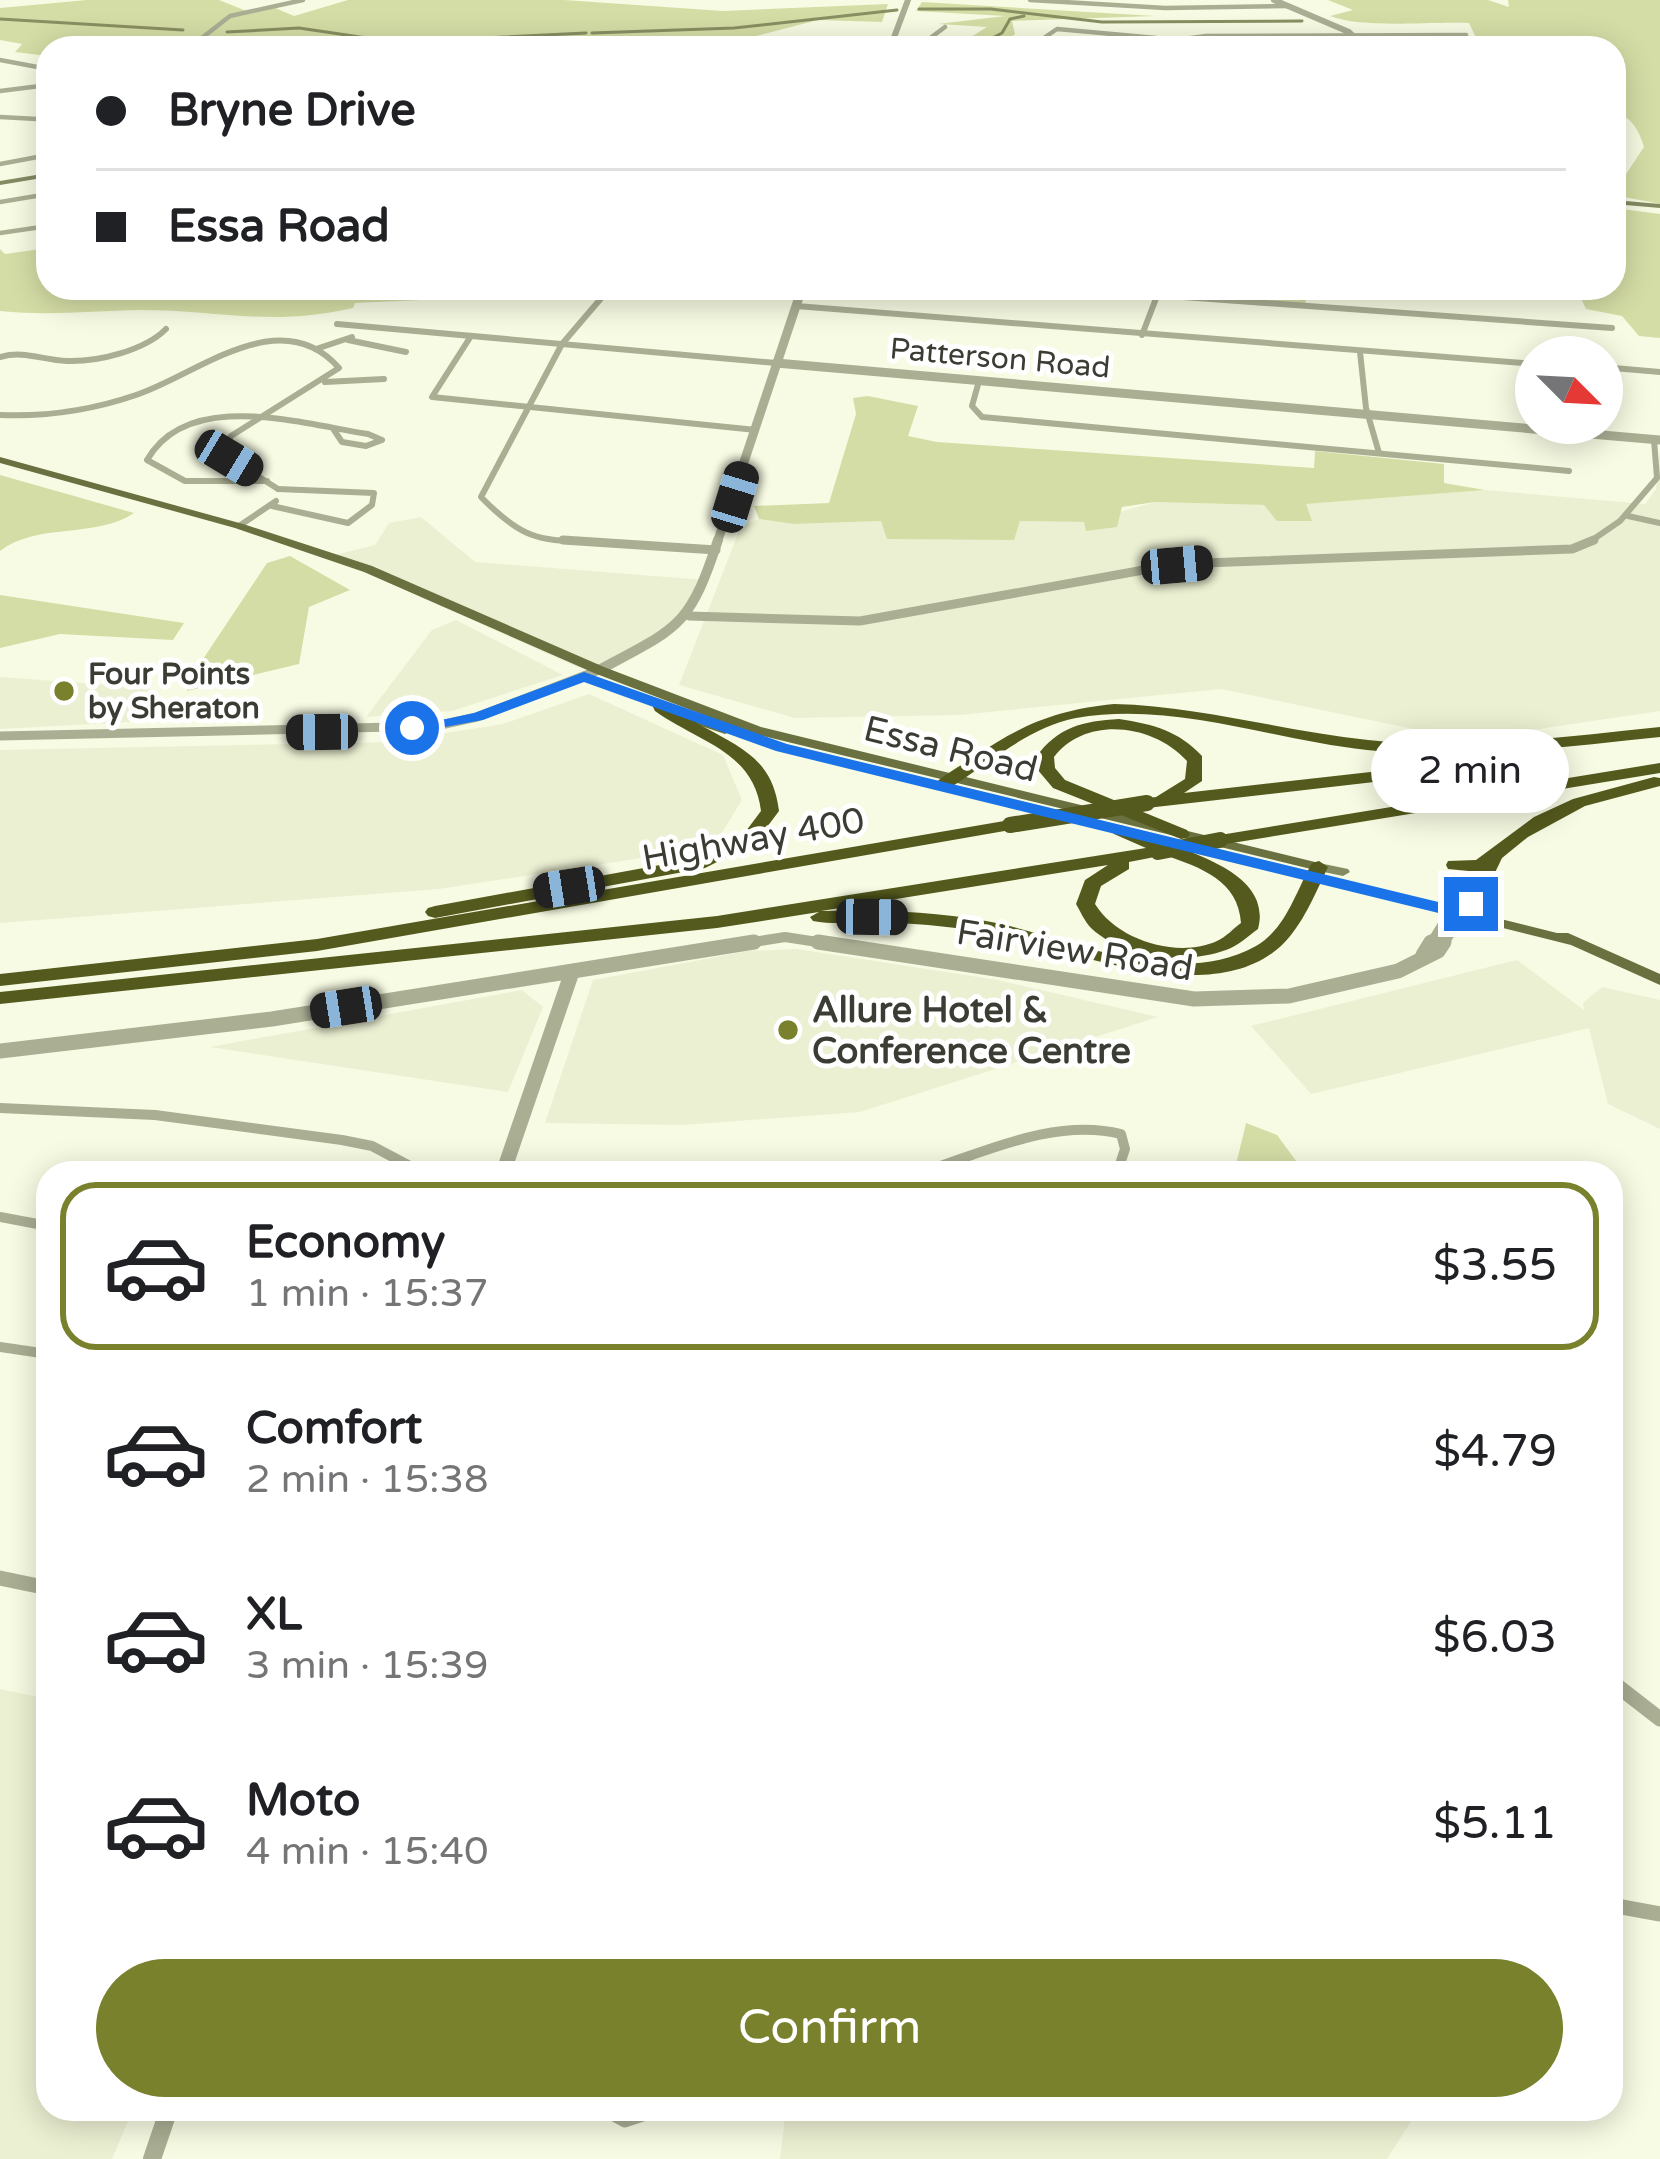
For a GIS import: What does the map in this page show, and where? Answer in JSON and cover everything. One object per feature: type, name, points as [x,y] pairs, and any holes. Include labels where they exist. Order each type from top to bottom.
[{"type":"highway","points":[[76,972],[698,864],[756,831],[770,811],[768,779],[752,761],[686,729],[662,707]]},
{"type":"highway","points":[[946,782],[1038,726],[1102,711],[1151,713],[1367,746],[1439,749],[1660,736]]},
{"type":"highway","points":[[1147,803],[1193,781],[1196,760],[1181,743],[1151,730],[1098,726],[1075,731],[1049,747],[1046,770],[1059,784],[1180,834]]},
{"type":"highway","name":"Highway 400","points":[[0,980],[317,945],[1147,803],[1660,736]]},
{"type":"highway","name":"Highway 400","points":[[0,998],[717,922],[1660,768]]},
{"type":"highway","points":[[1455,865],[1480,866],[1556,809],[1660,781]]},
{"type":"highway","points":[[1120,830],[1236,881],[1253,910],[1243,934],[1202,951],[1176,953],[1146,949],[1100,929],[1086,912],[1084,890],[1097,875],[1158,852]]},
{"type":"highway","points":[[1467,908],[1505,845]]},
{"type":"highway","points":[[717,922],[902,917],[990,927],[1184,969],[1218,966],[1263,950],[1280,934],[1316,872]]},
{"type":"main road","points":[[0,183],[36,177]]},
{"type":"main road","points":[[1626,203],[1660,206]]},
{"type":"main road","name":"Essa Road","points":[[0,460],[239,526],[368,569],[434,598],[434,604],[662,707],[782,747],[1180,834],[1316,872],[1343,872],[1569,940],[1660,980]]},
{"type":"main road","name":"Essa Road","points":[[591,674],[756,730],[1120,830],[1467,908]]},
{"type":"street","points":[[255,0],[272,7]]},
{"type":"street","points":[[202,36],[209,26],[303,0]]},
{"type":"street","points":[[894,36],[908,0]]},
{"type":"street","points":[[1030,0],[1288,6]]},
{"type":"street","points":[[1274,0],[1354,34]]},
{"type":"street","points":[[842,26],[843,36]]},
{"type":"street","points":[[935,36],[945,27]]},
{"type":"street","points":[[1047,36],[1058,29],[1127,36]]},
{"type":"street","points":[[1291,36],[1466,35]]},
{"type":"street","points":[[0,60],[36,67]]},
{"type":"street","points":[[0,92],[36,87]]},
{"type":"street","points":[[0,117],[36,119]]},
{"type":"street","points":[[0,164],[36,157]]},
{"type":"street","points":[[0,202],[36,196]]},
{"type":"street","points":[[0,233],[36,228]]},
{"type":"street","points":[[600,300],[562,344],[481,497],[513,530],[560,543],[716,550]]},
{"type":"street","points":[[0,736],[403,729],[477,717],[591,674],[658,640],[688,616],[716,550],[798,300]]},
{"type":"street","points":[[1142,335],[1155,300]]},
{"type":"street","points":[[1259,300],[1612,328]]},
{"type":"street","points":[[796,306],[1515,363]]},
{"type":"street","name":"Patterson Road","points":[[337,324],[1657,440]]},
{"type":"street","points":[[0,415],[67,414],[175,380],[209,357],[233,349],[264,344],[316,349],[347,340],[367,326]]},
{"type":"street","points":[[3,355],[95,360],[158,338],[166,329]]},
{"type":"street","points":[[471,336],[432,397],[756,430]]},
{"type":"street","points":[[347,340],[406,352]]},
{"type":"street","points":[[239,526],[280,496],[278,489],[224,449],[231,436],[325,382],[339,368],[316,349]]},
{"type":"street","points":[[1360,352],[1378,453]]},
{"type":"street","points":[[1623,369],[1660,372]]},
{"type":"street","points":[[325,382],[384,379]]},
{"type":"street","points":[[979,381],[972,406],[982,417],[1569,471]]},
{"type":"street","points":[[267,481],[175,478],[157,472],[147,460],[155,446],[212,414],[259,418],[334,430],[382,440],[353,445],[342,442],[334,430]]},
{"type":"street","points":[[688,616],[860,621],[1177,565],[1546,553],[1596,542],[1628,516],[1657,478],[1657,440]]},
{"type":"street","points":[[272,506],[348,523],[372,505],[374,494],[308,485],[278,489]]},
{"type":"street","points":[[1628,516],[1660,523]]},
{"type":"street","name":"Fairview Road","points":[[0,1051],[272,1019],[785,937],[1238,1001],[1316,991],[1398,970],[1438,951],[1467,908]]},
{"type":"street","points":[[507,1161],[572,972]]},
{"type":"street","points":[[0,1108],[155,1115],[342,1139],[372,1146],[400,1161]]},
{"type":"street","points":[[962,1161],[1074,1129],[1104,1126],[1121,1134],[1125,1149],[1122,1161]]},
{"type":"street","points":[[0,1217],[36,1224]]},
{"type":"street","points":[[0,1347],[36,1352]]},
{"type":"street","points":[[0,1578],[36,1586]]},
{"type":"street","points":[[1623,1690],[1660,1719]]},
{"type":"street","points":[[1623,1907],[1660,1914]]},
{"type":"street","points":[[152,2159],[166,2121]]},
{"type":"shaded area","points":[[1660,450],[1660,711],[1466,740],[1221,689],[959,715],[795,718],[679,685],[741,526],[759,519],[794,524],[882,521],[1013,540],[1020,521],[1085,522],[1155,502],[1264,505],[1311,519],[1305,504],[1485,490],[1645,504],[1656,489]]},
{"type":"shaded area","points":[[421,517],[475,562],[705,580],[689,616],[599,670],[577,667],[330,556],[375,545],[389,523]]},
{"type":"shaded area","points":[[456,620],[563,675],[452,711],[366,717],[432,630]]},
{"type":"shaded area","points":[[0,677],[150,688],[130,722],[0,729]]},
{"type":"shaded area","points":[[589,694],[723,755],[742,800],[713,847],[439,889],[0,923],[0,750],[389,742],[503,724]]},
{"type":"shaded area","points":[[797,949],[998,980],[1158,1017],[860,1112],[683,1125],[545,1123],[593,980],[748,951]]},
{"type":"shaded area","points":[[1517,960],[1584,1010],[1583,1003],[1602,987],[1660,1000],[1660,1129],[1608,1104],[1589,1028],[1311,1094],[1251,1026]]},
{"type":"shaded area","points":[[522,990],[543,1007],[508,1092],[210,1047]]},
{"type":"shaded area","points":[[0,1689],[36,1696],[36,2121],[128,2121],[112,2159],[0,2159]]},
{"type":"shaded area","points":[[785,2121],[1411,2121],[1387,2159],[780,2159]]},
{"type":"green space","points":[[87,0],[219,0],[249,12],[273,7],[294,16],[348,0],[564,0],[723,11],[888,4],[882,22],[818,20],[756,36],[36,36],[36,55],[15,52],[22,44],[0,40],[0,8]]},
{"type":"green space","points":[[1328,0],[1488,0],[1509,7],[1508,0],[1660,0],[1660,204],[1626,197],[1626,174],[1644,147],[1626,117],[1626,36],[1475,36],[1469,23],[1378,23],[1330,16],[1353,10]]},
{"type":"green space","points":[[922,2],[1155,16],[1012,21],[1013,36],[972,36],[987,27],[938,24],[1005,16],[916,11]]},
{"type":"green space","points":[[1626,210],[1660,214],[1660,338],[1639,336],[1622,316],[1586,309],[1582,300],[1626,300]]},
{"type":"green space","points":[[0,249],[5,254],[36,250],[36,300],[422,300],[355,303],[353,308],[296,316],[0,311]]},
{"type":"green space","points":[[1255,300],[1306,300],[1305,304]]},
{"type":"green space","points":[[868,396],[918,406],[908,436],[937,442],[1314,468],[1315,451],[1444,464],[1444,483],[1485,490],[1306,504],[1312,521],[1277,521],[1264,505],[1155,502],[1122,507],[1117,527],[1086,531],[1084,522],[1020,521],[1014,540],[887,539],[881,521],[794,524],[759,519],[754,506],[829,503],[856,414],[853,398]]},
{"type":"green space","points":[[0,475],[134,513],[102,526],[31,536],[0,551]]},
{"type":"green space","points":[[290,556],[350,590],[309,607],[299,664],[187,691],[193,674],[267,563]]},
{"type":"green space","points":[[0,595],[184,623],[173,640],[60,634],[0,648]]},
{"type":"green space","points":[[1246,1123],[1277,1135],[1296,1161],[1237,1161]]},
{"type":"waterway","points":[[919,9],[991,9],[1102,22],[1302,21]]},
{"type":"waterway","points":[[592,33],[734,28],[897,10]]},
{"type":"waterway","points":[[996,36],[1010,19],[1024,16]]},
{"type":"waterway","points":[[0,19],[183,30]]},
{"type":"waterway","points":[[227,32],[299,28],[353,36]]},
{"type":"waterway","points":[[524,36],[586,33]]},
{"type":"place","name":"Four Points by Sheraton","points":[[64,691]]},
{"type":"place","name":"Allure Hotel & Conference Centre","points":[[788,1030]]},
{"type":"route","points":[[412,728],[477,717],[584,676],[676,713],[782,747],[1463,913],[1471,904]]}]
